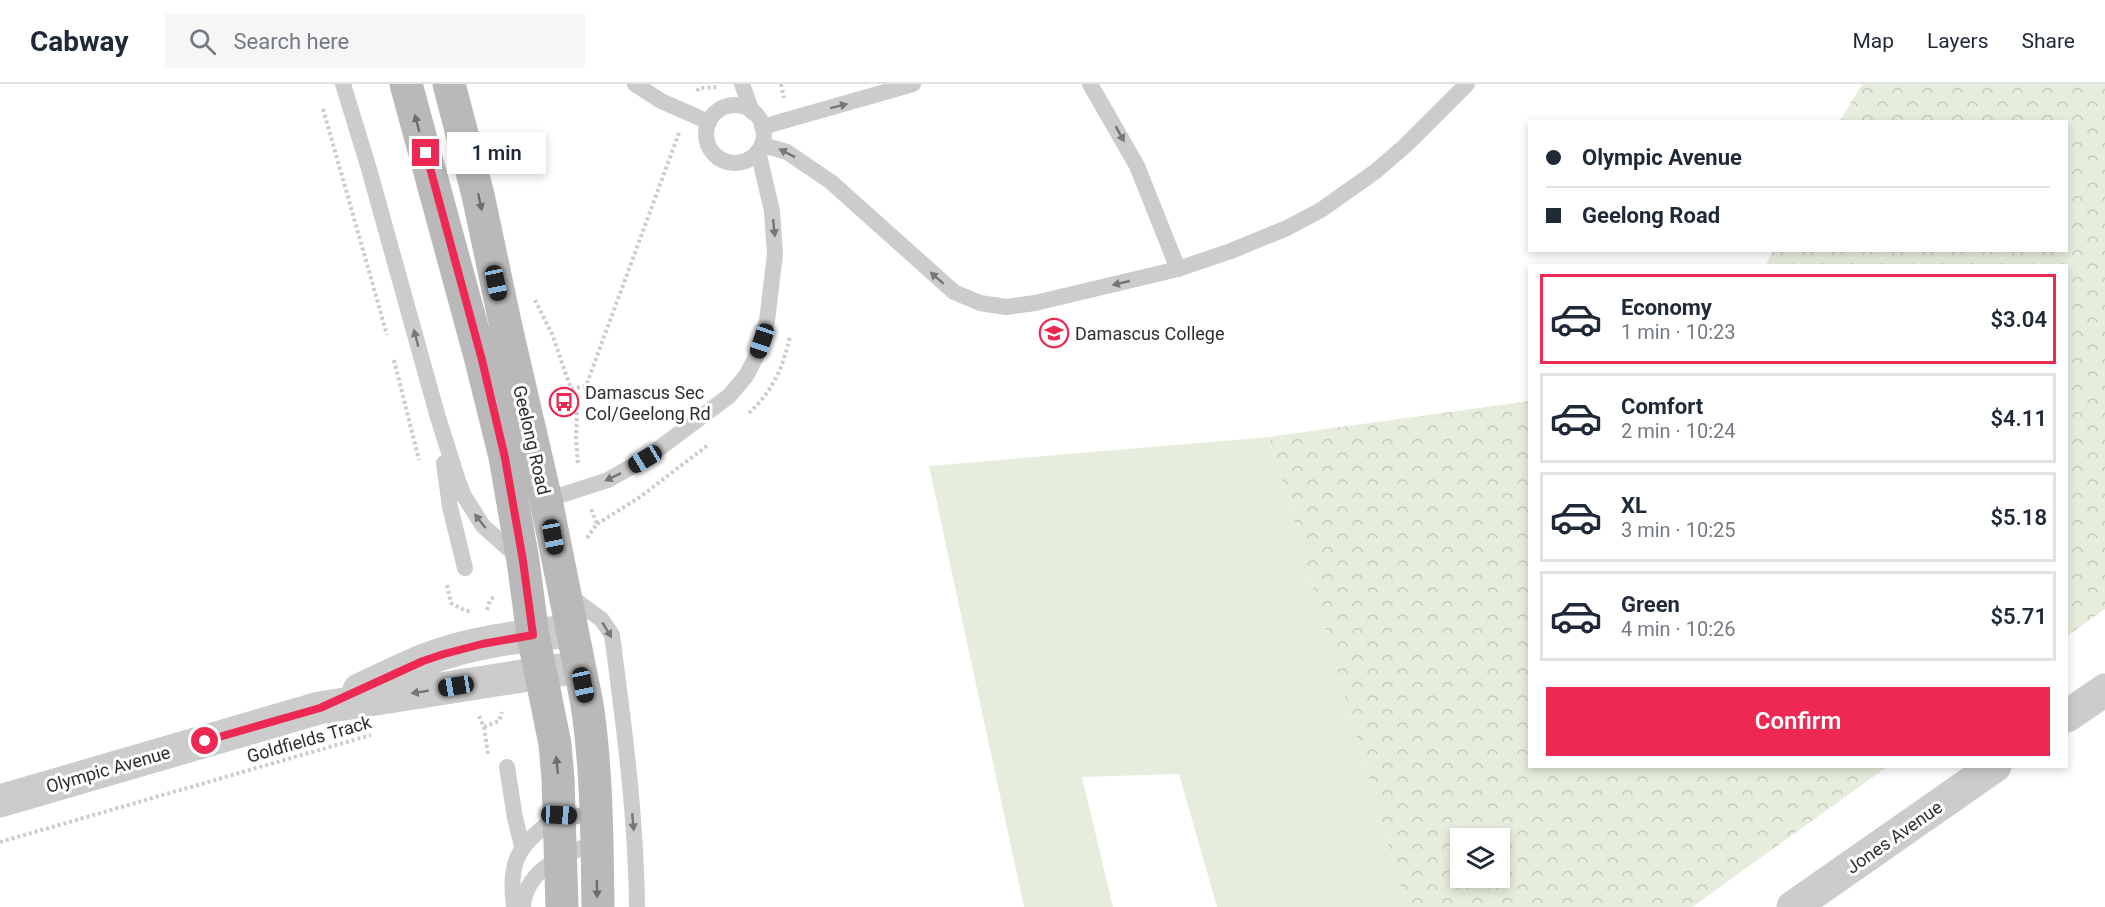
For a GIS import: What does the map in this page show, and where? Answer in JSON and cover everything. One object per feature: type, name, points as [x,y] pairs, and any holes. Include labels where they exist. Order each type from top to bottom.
[{"type":"main road","name":"Geelong Road","points":[[406,84],[482,360],[505,458],[533,635],[555,744],[562,907]]},
{"type":"main road","name":"Geelong Road","points":[[449,84],[478,195],[546,500],[592,738],[598,907]]},
{"type":"street","name":"Olympic Avenue","points":[[320,708],[423,661],[482,644],[571,631]]},
{"type":"street","name":"Olympic Avenue","points":[[0,801],[320,708],[579,667]]},
{"type":"street","points":[[2068,715],[2105,690]]},
{"type":"street","name":"Jones Avenue","points":[[1793,907],[1992,768]]},
{"type":"lane","points":[[344,84],[458,481],[472,511],[483,526],[523,561]]},
{"type":"lane","points":[[635,84],[661,101],[709,122]]},
{"type":"lane","points":[[762,127],[913,84]]},
{"type":"lane","points":[[1090,84],[1137,166],[1178,269]]},
{"type":"lane","points":[[752,112],[732,105],[718,110],[709,122],[706,135],[708,144],[717,157],[734,163],[742,162],[760,148],[787,152],[831,182],[954,292],[980,303],[1006,307],[1035,303],[1178,269],[1278,231],[1321,210],[1359,185],[1393,156],[1467,84]]},
{"type":"lane","points":[[546,500],[608,480],[645,459],[729,396],[752,367],[762,341],[766,321],[774,274],[775,238],[760,148],[762,127],[760,120],[734,85]]},
{"type":"lane","points":[[437,414],[450,507],[465,568]]},
{"type":"lane","points":[[564,592],[602,621],[612,635],[627,748],[637,907]]},
{"type":"lane","points":[[507,766],[522,846]]},
{"type":"lane","points":[[514,907],[512,871],[522,846],[559,815],[596,829]]},
{"type":"lane","points":[[523,907],[525,890],[532,879],[596,829]]},
{"type":"path","points":[[571,389],[586,386],[678,134],[699,88],[734,85]]},
{"type":"path","points":[[322,106],[390,344]]},
{"type":"path","points":[[393,354],[420,463]]},
{"type":"path","points":[[582,489],[597,524],[585,546]]},
{"type":"path","points":[[446,580],[451,603],[466,611],[486,613],[490,600],[497,594]]},
{"type":"path","points":[[476,711],[484,727],[499,721],[504,708]]},
{"type":"path","name":"Goldfields Track","points":[[0,842],[376,734]]},
{"type":"green space","points":[[1862,84],[2105,84],[2105,609],[2068,635],[2068,264],[1766,264],[1772,252],[2068,252],[2068,120],[1841,120]]},
{"type":"green space","points":[[1528,401],[1528,768],[1886,768],[1692,907],[1406,907],[1269,437]]},
{"type":"green space","points":[[1269,437],[1406,907],[1217,907],[1179,774],[1082,777],[1113,907],[1024,907],[929,466]]},
{"type":"place","name":"Damascus College","points":[[1054,333]]},
{"type":"place","name":"Damascus Sec Col/Geelong Rd","points":[[564,402]]},
{"type":"route","points":[[205,741],[320,708],[423,661],[444,654],[482,644],[533,635],[505,458],[482,360],[426,153]]}]
